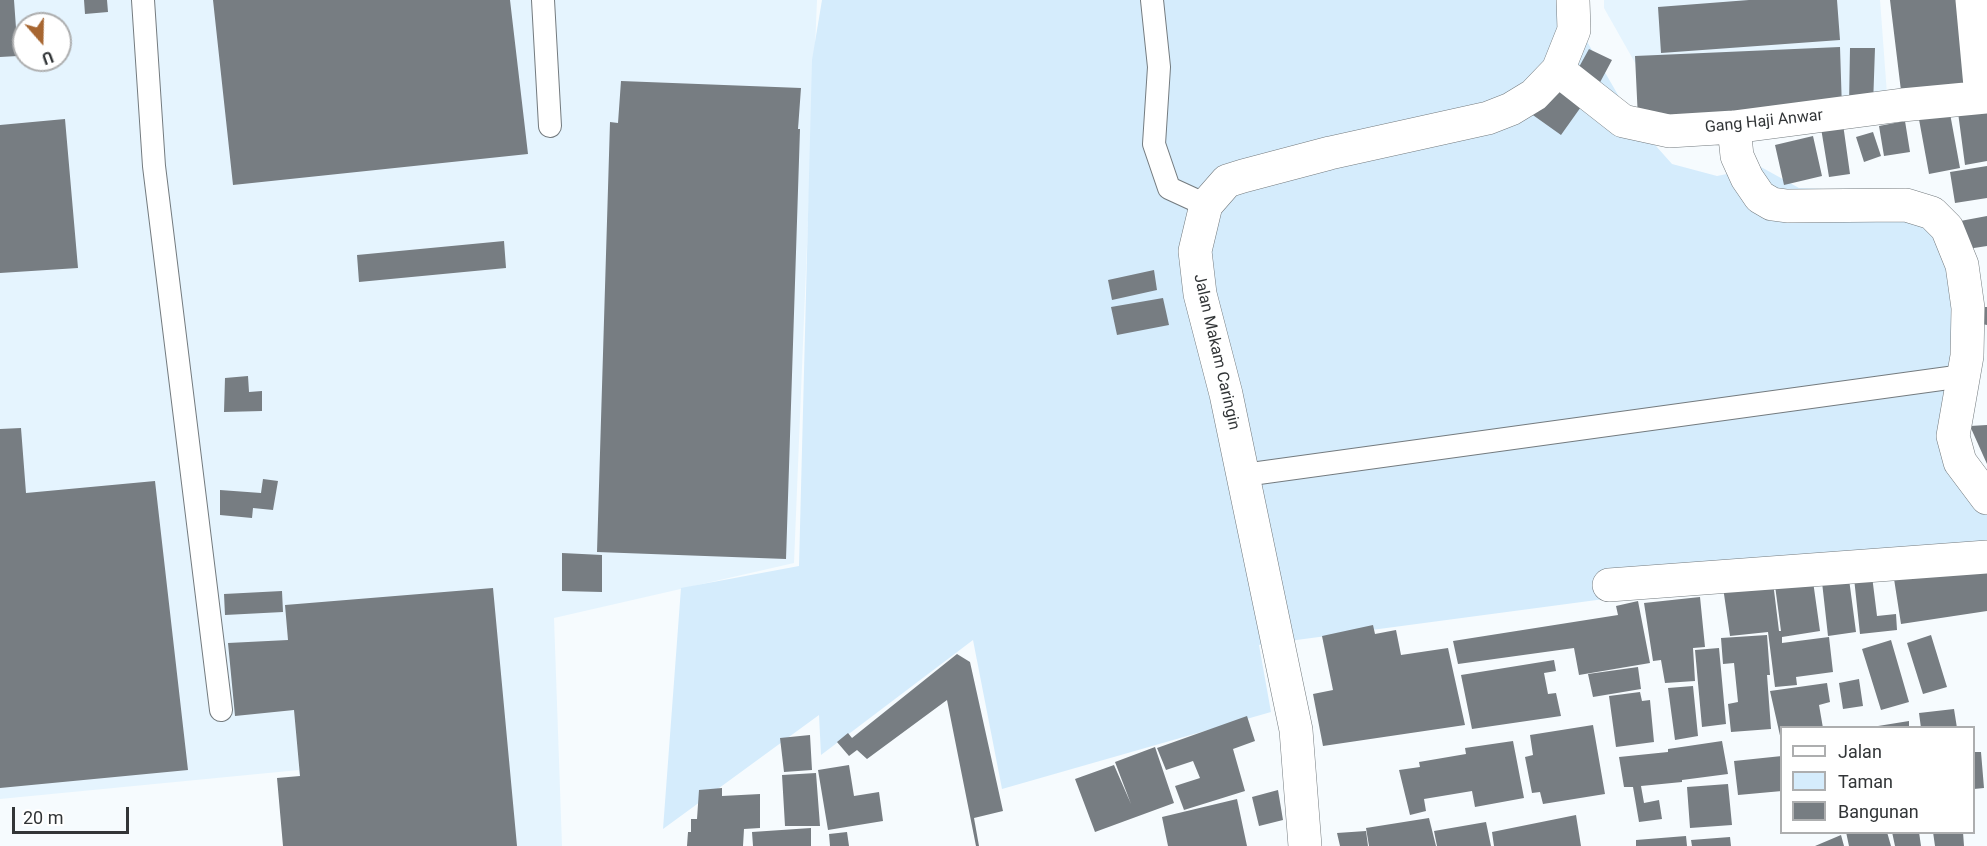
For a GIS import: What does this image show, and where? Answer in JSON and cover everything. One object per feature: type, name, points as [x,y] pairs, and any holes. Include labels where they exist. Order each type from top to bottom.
[{"type":"street","name":"Jalan Makam Caringin","points":[[1305,846],[1296,730],[1244,475],[1200,294],[1195,250],[1206,205],[1227,181],[1330,153],[1488,118],[1511,109],[1534,95],[1558,70],[1574,30],[1573,0]]},
{"type":"street","points":[[1972,0],[1984,97]]},
{"type":"street","name":"Gang Haji Anwar","points":[[1558,70],[1623,121],[1668,131],[1734,128],[1902,105],[1984,97]]},
{"type":"street","points":[[1734,128],[1737,156],[1747,178],[1760,197],[1772,204],[1787,206],[1906,205],[1932,213],[1947,228],[1974,268],[1968,308],[1967,356],[1953,436],[1960,462],[1987,498]]},
{"type":"street","points":[[1609,585],[1987,557]]},
{"type":"lane","points":[[143,0],[154,166],[221,710]]},
{"type":"lane","points":[[543,0],[550,126]]},
{"type":"lane","points":[[1152,0],[1160,67],[1154,144],[1169,188],[1206,205]]},
{"type":"lane","points":[[1244,475],[1963,376]]},
{"type":"shaded area","points":[[0,0],[817,0],[794,563],[554,618],[562,846],[308,846],[299,770],[0,799]]},
{"type":"shaded area","points":[[1604,0],[1880,0],[1888,108],[1660,107],[1604,8]]},
{"type":"green space","points":[[822,0],[1568,0],[1571,14],[1632,119],[1672,164],[1717,176],[1761,167],[1799,188],[1924,193],[1971,344],[1937,430],[1987,497],[1987,548],[1259,645],[1271,712],[1002,789],[973,640],[821,755],[819,715],[663,829],[681,588],[799,566],[812,60]]},
{"type":"building","points":[[0,0],[14,0],[12,56],[0,57]]},
{"type":"building","points":[[84,0],[107,0],[108,12],[85,14]]},
{"type":"building","points":[[213,0],[510,0],[528,154],[233,185]]},
{"type":"building","points":[[1749,0],[1837,0],[1840,40],[1661,53],[1658,7]]},
{"type":"building","points":[[1890,0],[1962,0],[1972,91],[1902,99]]},
{"type":"building","points":[[1840,47],[1842,109],[1638,119],[1635,56]]},
{"type":"building","points":[[1850,48],[1875,48],[1873,106],[1849,105]]},
{"type":"building","points":[[1589,49],[1612,60],[1597,88],[1574,76]]},
{"type":"building","points":[[1556,76],[1588,97],[1561,135],[1530,113]]},
{"type":"building","points":[[621,81],[801,88],[786,559],[597,552],[610,122],[618,123]]},
{"type":"building","points":[[1987,101],[1987,161],[1965,165],[1957,105]]},
{"type":"building","points":[[1949,108],[1960,168],[1929,174],[1918,114]]},
{"type":"building","points":[[65,119],[78,268],[0,273],[0,125]]},
{"type":"building","points":[[1905,121],[1910,152],[1884,156],[1879,126]]},
{"type":"building","points":[[1843,124],[1850,174],[1829,177],[1821,128]]},
{"type":"building","points":[[1873,132],[1881,156],[1864,162],[1856,137]]},
{"type":"building","points":[[1813,136],[1822,176],[1784,185],[1775,145]]},
{"type":"building","points":[[1987,166],[1987,198],[1955,203],[1950,172]]},
{"type":"building","points":[[1987,216],[1987,246],[1961,250],[1955,222]]},
{"type":"building","points":[[504,241],[506,268],[359,282],[357,255]]},
{"type":"building","points":[[1154,270],[1157,290],[1112,300],[1108,280]]},
{"type":"building","points":[[1163,298],[1169,325],[1117,335],[1111,307]]},
{"type":"building","points":[[1984,307],[1987,307],[1987,325],[1982,324]]},
{"type":"building","points":[[248,376],[249,392],[262,391],[262,411],[224,412],[225,378]]},
{"type":"building","points":[[1987,425],[1987,464],[1970,426]]},
{"type":"building","points":[[21,428],[26,493],[155,481],[188,770],[0,788],[0,429]]},
{"type":"building","points":[[263,479],[278,481],[273,510],[253,508],[252,518],[220,515],[220,490],[261,493]]},
{"type":"building","points":[[562,553],[602,555],[602,592],[562,591]]},
{"type":"building","points":[[1987,560],[1987,611],[1901,624],[1892,566]]},
{"type":"building","points":[[1772,574],[1779,631],[1781,631],[1774,578],[1812,574],[1820,631],[1782,637],[1782,643],[1829,637],[1833,672],[1796,677],[1797,685],[1775,687],[1768,632],[1730,636],[1722,580]]},
{"type":"building","points":[[1872,576],[1877,616],[1896,614],[1897,630],[1860,634],[1854,578]]},
{"type":"building","points":[[1849,579],[1856,632],[1828,636],[1822,582]]},
{"type":"building","points":[[493,588],[517,846],[283,846],[277,778],[300,776],[294,710],[235,716],[228,643],[288,640],[285,605]]},
{"type":"building","points":[[282,591],[283,612],[225,615],[224,594]]},
{"type":"building","points":[[1700,597],[1705,647],[1693,648],[1695,681],[1665,683],[1661,660],[1653,661],[1644,603]]},
{"type":"building","points":[[1638,601],[1650,663],[1579,675],[1574,648],[1458,664],[1453,641],[1618,615],[1616,606]]},
{"type":"building","points":[[1373,625],[1375,634],[1396,630],[1401,655],[1448,648],[1465,725],[1323,746],[1313,694],[1333,690],[1322,636]]},
{"type":"building","points":[[1767,635],[1771,729],[1731,732],[1728,704],[1738,702],[1734,663],[1723,664],[1721,638]]},
{"type":"building","points":[[1931,635],[1947,687],[1923,694],[1907,643]]},
{"type":"building","points":[[1891,640],[1909,702],[1881,710],[1862,649]]},
{"type":"building","points":[[1719,648],[1726,724],[1702,727],[1695,650]]},
{"type":"building","points":[[957,654],[970,662],[1003,811],[974,818],[979,846],[976,846],[947,700],[867,759],[857,750],[849,756],[837,742],[848,733],[852,738]]},
{"type":"building","points":[[1554,660],[1556,671],[1544,673],[1548,694],[1556,693],[1561,716],[1472,729],[1461,675]]},
{"type":"building","points":[[1638,667],[1641,689],[1593,697],[1588,674]]},
{"type":"building","points":[[1859,679],[1863,706],[1843,709],[1839,683]]},
{"type":"building","points":[[1827,683],[1830,702],[1819,705],[1823,726],[1780,726],[1780,736],[1770,691]]},
{"type":"building","points":[[1693,686],[1698,736],[1675,740],[1668,688]]},
{"type":"building","points":[[1640,692],[1642,701],[1650,700],[1654,742],[1616,747],[1609,696]]},
{"type":"building","points":[[1954,709],[1957,726],[1921,726],[1919,713]]},
{"type":"building","points":[[1247,716],[1255,741],[1233,749],[1245,791],[1184,810],[1175,786],[1200,778],[1193,761],[1166,770],[1157,748]]},
{"type":"building","points":[[1909,721],[1909,726],[1878,726]]},
{"type":"building","points":[[1593,725],[1605,794],[1543,804],[1540,792],[1532,793],[1525,757],[1533,755],[1530,735]]},
{"type":"building","points":[[810,735],[812,770],[784,772],[780,738]]},
{"type":"building","points":[[1513,741],[1524,798],[1475,807],[1472,791],[1424,799],[1426,811],[1410,815],[1399,770],[1420,767],[1419,762],[1466,754],[1465,748]]},
{"type":"building","points":[[1722,741],[1728,774],[1641,786],[1644,803],[1659,800],[1662,819],[1639,822],[1633,787],[1624,787],[1619,757],[1668,752],[1668,749]]},
{"type":"building","points":[[1155,747],[1174,803],[1095,832],[1075,779],[1114,765],[1131,804],[1115,762]]},
{"type":"building","points":[[1975,752],[1981,752],[1984,788],[1975,789]]},
{"type":"building","points":[[1780,756],[1780,791],[1738,795],[1734,761]]},
{"type":"building","points":[[849,765],[854,796],[879,792],[883,821],[828,830],[818,770]]},
{"type":"building","points":[[816,773],[820,826],[785,826],[782,775]]},
{"type":"building","points":[[1728,784],[1732,825],[1690,828],[1687,787]]},
{"type":"building","points":[[722,788],[722,796],[760,794],[760,828],[744,829],[743,846],[687,846],[688,832],[691,832],[691,819],[697,819],[699,790]]},
{"type":"building","points":[[1278,790],[1283,820],[1259,826],[1252,797]]},
{"type":"building","points":[[1237,799],[1247,846],[1168,846],[1162,817]]},
{"type":"building","points":[[1576,815],[1581,846],[1494,846],[1492,832]]},
{"type":"building","points":[[1429,818],[1436,846],[1369,846],[1366,828]]},
{"type":"building","points":[[1486,822],[1491,846],[1437,846],[1434,831]]},
{"type":"building","points":[[811,828],[811,846],[753,846],[752,832]]},
{"type":"building","points":[[1366,831],[1368,846],[1340,846],[1337,833]]},
{"type":"building","points":[[847,832],[849,846],[830,846],[829,834]]},
{"type":"building","points":[[1846,834],[1888,834],[1891,846],[1849,846]]},
{"type":"building","points":[[1892,834],[1919,834],[1921,846],[1895,846]]},
{"type":"building","points":[[1933,834],[1963,834],[1964,846],[1935,846]]},
{"type":"building","points":[[1841,835],[1844,846],[1815,846]]},
{"type":"building","points":[[1686,836],[1687,846],[1636,846],[1636,840]]},
{"type":"building","points":[[1730,837],[1731,846],[1692,846],[1691,840]]}]
